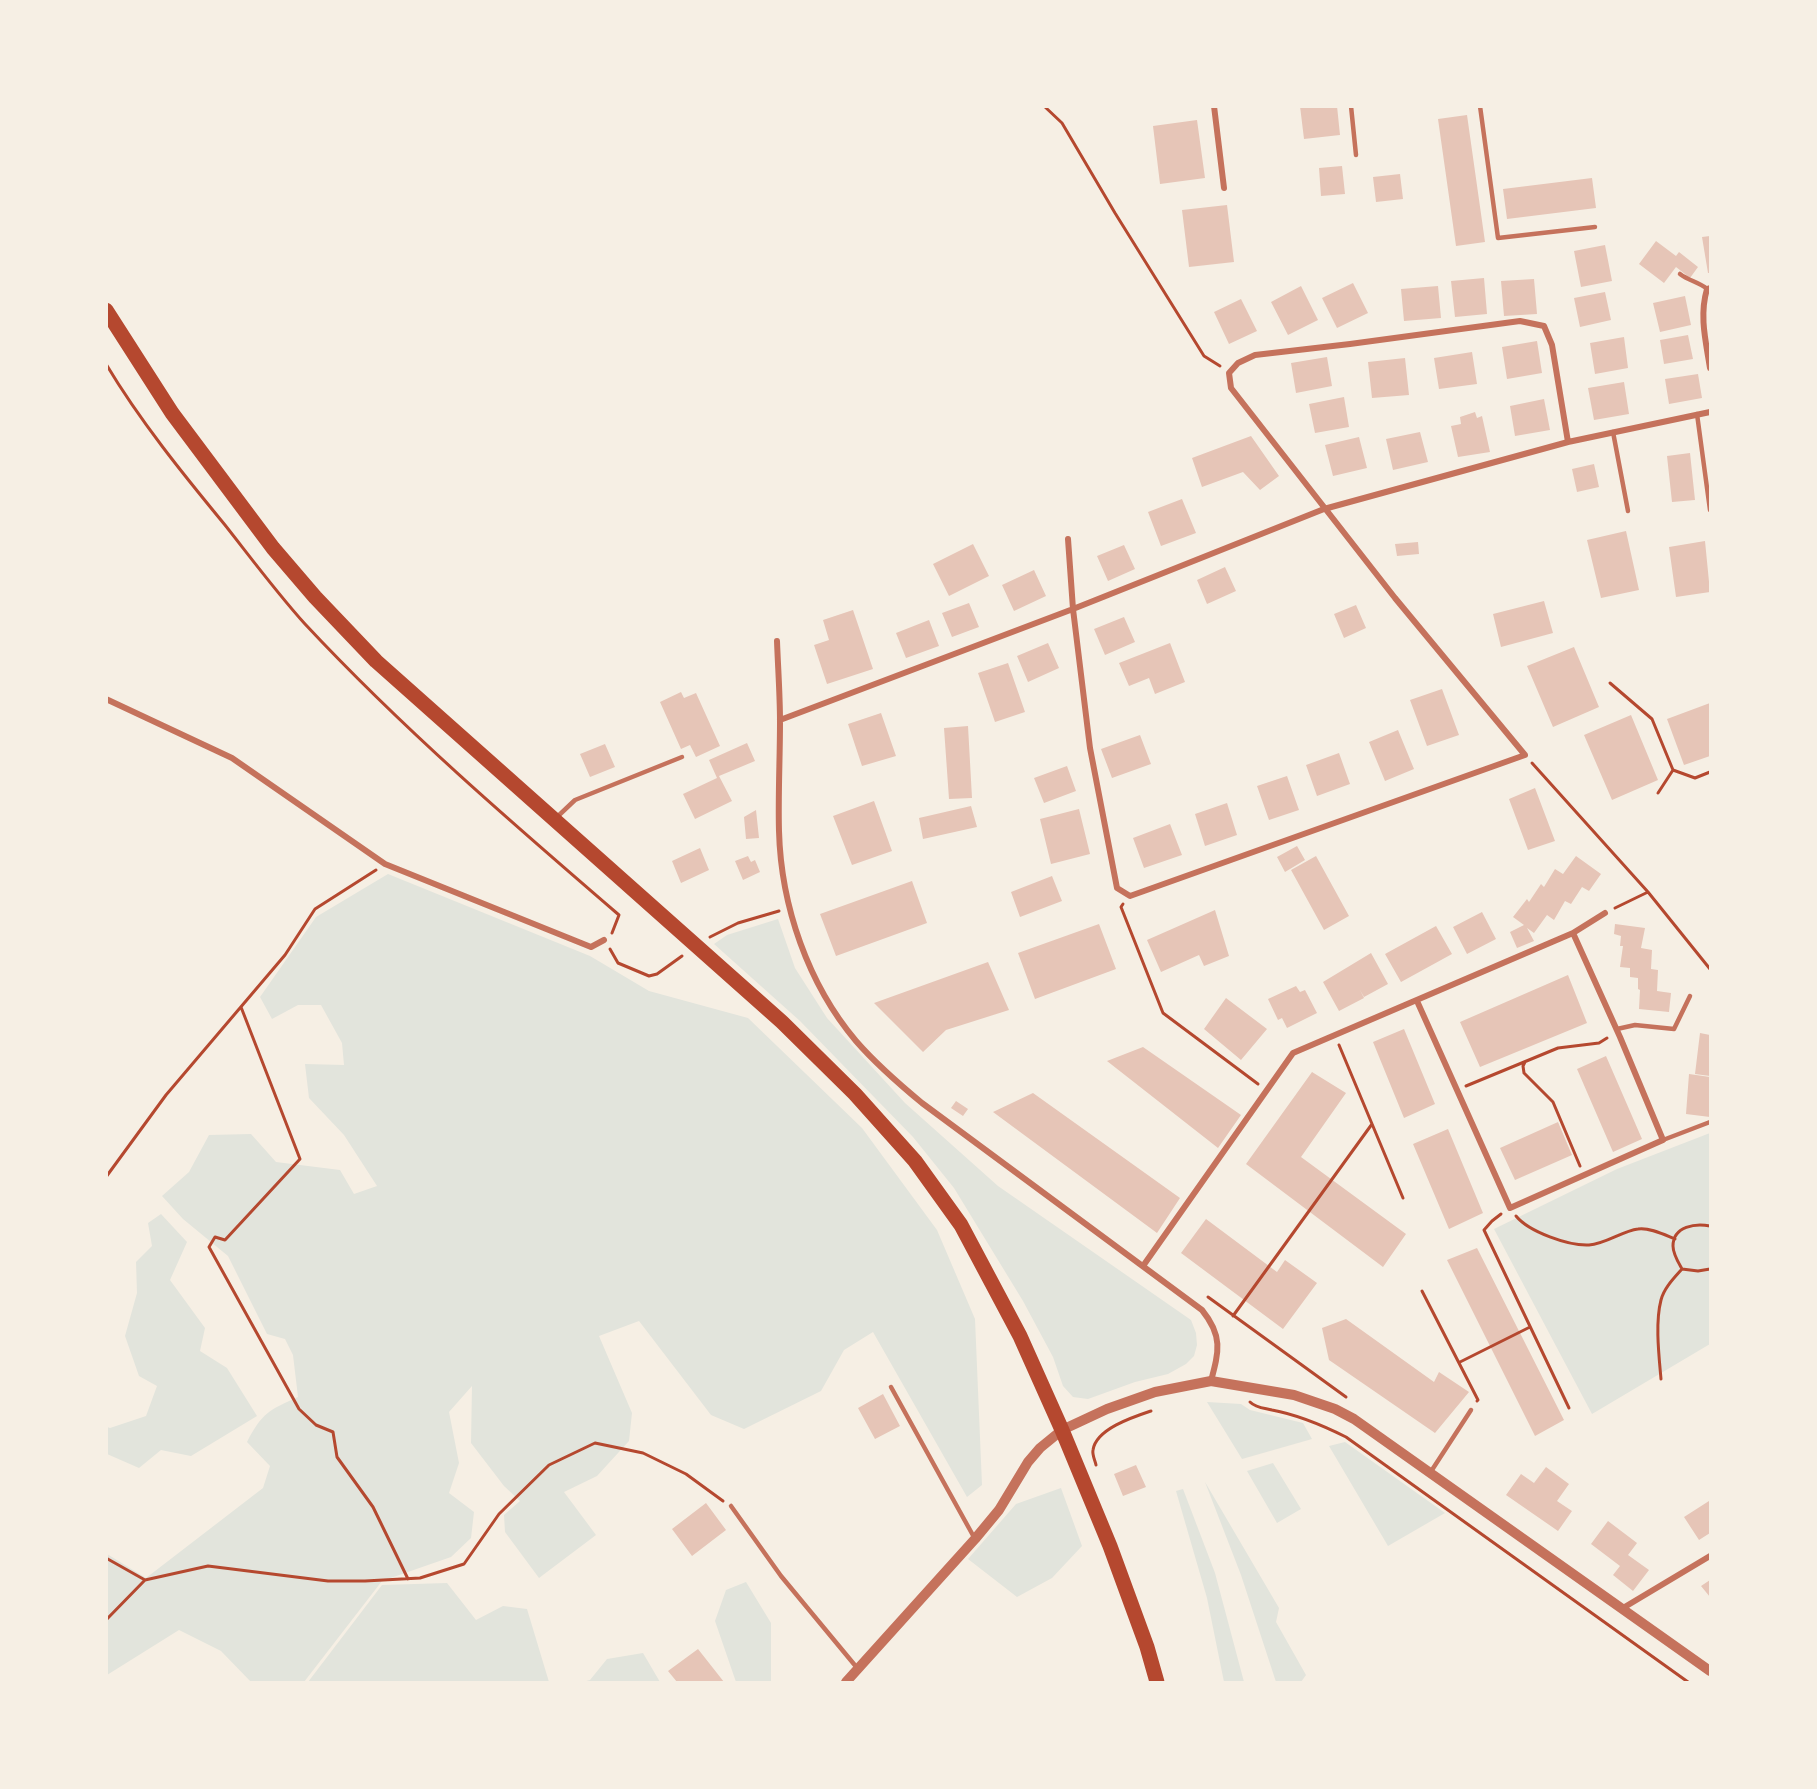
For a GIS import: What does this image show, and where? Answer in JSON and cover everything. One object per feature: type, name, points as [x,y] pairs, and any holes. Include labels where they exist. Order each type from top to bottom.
[{"type":"main road","points":[[106,310],[172,413],[273,548],[315,597],[376,661],[782,1022],[855,1094],[915,1161],[961,1225],[1020,1336],[1117,1563],[1147,1647],[1157,1683]]},
{"type":"street","points":[[1215,106],[1224,188]]},
{"type":"street","points":[[1709,289],[1703,302],[1703,321],[1710,368]]},
{"type":"street","points":[[1068,538],[1073,609],[1090,748],[1117,888],[1131,896],[1525,755],[1324,509],[1231,388],[1229,373],[1238,363],[1255,355],[1520,321],[1544,326],[1552,345],[1568,442]]},
{"type":"street","points":[[780,720],[1073,609],[1324,509],[1568,442],[1710,412]]},
{"type":"street","points":[[777,641],[780,720],[779,833],[782,867],[790,908],[804,953],[831,1006],[856,1041],[886,1073],[922,1103],[1202,1310],[1213,1324],[1218,1338],[1217,1359],[1211,1381]]},
{"type":"street","points":[[106,699],[232,758],[386,864],[591,947],[604,940]]},
{"type":"street","points":[[1143,1266],[1293,1053],[1574,933],[1605,913]]},
{"type":"street","points":[[1417,1001],[1510,1208],[1663,1140],[1574,933]]},
{"type":"street","points":[[846,1683],[999,1510],[1028,1462],[1040,1448],[1062,1430],[1107,1409],[1155,1392],[1211,1381],[1294,1395],[1335,1409],[1380,1436],[1710,1671]]},
{"type":"street","points":[[1623,1608],[1710,1556]]},
{"type":"lane","points":[[1350,106],[1356,155]]},
{"type":"lane","points":[[1480,106],[1498,238],[1595,227]]},
{"type":"lane","points":[[1680,274],[1691,282],[1709,289]]},
{"type":"lane","points":[[1697,414],[1710,510]]},
{"type":"lane","points":[[1613,432],[1628,512]]},
{"type":"lane","points":[[553,820],[575,800],[682,758]]},
{"type":"lane","points":[[1617,1029],[1635,1025],[1674,1029],[1690,996]]},
{"type":"lane","points":[[1663,1140],[1710,1122]]},
{"type":"lane","points":[[891,1387],[975,1539]]},
{"type":"lane","points":[[1430,1473],[1471,1410]]},
{"type":"lane","points":[[731,1506],[781,1576],[858,1669]]},
{"type":"path","points":[[1044,106],[1062,123],[1204,356],[1229,373]]},
{"type":"path","points":[[1610,683],[1652,719],[1673,770],[1695,778],[1710,772]]},
{"type":"path","points":[[1525,755],[1648,892],[1710,969]]},
{"type":"path","points":[[1658,793],[1673,770]]},
{"type":"path","points":[[106,1177],[166,1095],[285,955],[315,909],[386,864]]},
{"type":"path","points":[[1605,913],[1648,892]]},
{"type":"path","points":[[1131,896],[1121,907],[1162,1012],[1266,1090]]},
{"type":"path","points":[[241,1007],[300,1159],[225,1240],[214,1238],[209,1247],[299,1409],[316,1425],[333,1432],[337,1457],[373,1507],[408,1579]]},
{"type":"path","points":[[1457,1090],[1558,1048],[1599,1042],[1617,1029]]},
{"type":"path","points":[[1335,1035],[1403,1198]]},
{"type":"path","points":[[1526,1060],[1523,1066],[1524,1073],[1553,1102],[1584,1175]]},
{"type":"path","points":[[1233,1316],[1372,1124]]},
{"type":"path","points":[[1569,1408],[1484,1230],[1510,1208],[1523,1225],[1571,1243],[1590,1245],[1640,1228],[1675,1239]]},
{"type":"path","points":[[1682,1269],[1675,1256],[1673,1245],[1675,1239],[1682,1229],[1695,1224],[1710,1226]]},
{"type":"path","points":[[1682,1269],[1698,1271],[1710,1269]]},
{"type":"path","points":[[1661,1379],[1659,1350],[1661,1299],[1670,1282],[1682,1269]]},
{"type":"path","points":[[1422,1291],[1478,1400],[1471,1410]]},
{"type":"path","points":[[1460,1362],[1530,1327]]},
{"type":"path","points":[[1246,1398],[1254,1406],[1289,1413],[1321,1424],[1346,1437],[1688,1683]]},
{"type":"path","points":[[1096,1465],[1093,1452],[1099,1436],[1151,1410]]},
{"type":"path","points":[[106,1620],[145,1580],[208,1566],[328,1581],[365,1581],[420,1578],[464,1564],[499,1514],[549,1465],[595,1443],[643,1454],[686,1474],[731,1506]]},
{"type":"path","points":[[106,1558],[145,1580]]},
{"type":"shaded area","points":[[388,874],[590,956],[649,991],[748,1018],[862,1128],[937,1230],[975,1319],[982,1485],[967,1497],[873,1332],[844,1350],[821,1391],[744,1429],[711,1415],[639,1321],[599,1336],[632,1413],[629,1441],[597,1476],[564,1492],[596,1535],[539,1578],[505,1532],[504,1515],[520,1501],[504,1486],[471,1443],[472,1386],[449,1412],[459,1463],[449,1493],[474,1512],[471,1538],[451,1557],[382,1581],[304,1682],[251,1682],[221,1651],[179,1630],[107,1675],[107,1554],[146,1578],[263,1488],[270,1466],[247,1442],[262,1418],[280,1405],[298,1397],[293,1355],[285,1339],[267,1334],[228,1256],[183,1219],[162,1196],[189,1172],[209,1135],[251,1134],[276,1162],[340,1170],[354,1194],[377,1186],[344,1135],[309,1098],[305,1064],[344,1065],[342,1043],[321,1005],[298,1005],[272,1019],[260,997],[316,917]]},
{"type":"shaded area","points":[[778,919],[795,968],[827,1018],[905,1103],[998,1186],[1191,1320],[1196,1333],[1197,1345],[1194,1356],[1186,1364],[1168,1374],[1135,1382],[1088,1399],[1073,1397],[1063,1386],[1053,1357],[1023,1301],[954,1188],[913,1137],[800,1021],[714,944],[727,935]]},
{"type":"shaded area","points":[[1710,1133],[1710,1344],[1592,1414],[1494,1229],[1617,1169]]},
{"type":"shaded area","points":[[161,1214],[187,1242],[170,1280],[205,1328],[200,1351],[227,1368],[257,1416],[191,1456],[161,1450],[139,1468],[107,1454],[107,1427],[146,1416],[157,1386],[139,1376],[125,1336],[137,1293],[136,1262],[152,1246],[148,1223]]},
{"type":"shaded area","points":[[1207,1402],[1241,1404],[1250,1410],[1303,1423],[1312,1439],[1242,1459]]},
{"type":"shaded area","points":[[1345,1442],[1445,1513],[1388,1546],[1329,1446]]},
{"type":"shaded area","points":[[1273,1463],[1301,1509],[1277,1523],[1247,1471]]},
{"type":"shaded area","points":[[1205,1482],[1279,1608],[1276,1622],[1306,1675],[1301,1682],[1276,1682],[1241,1575]]},
{"type":"shaded area","points":[[1061,1488],[1082,1546],[1052,1578],[1017,1597],[968,1559],[1016,1504]]},
{"type":"shaded area","points":[[1183,1489],[1215,1573],[1244,1682],[1224,1682],[1207,1598],[1176,1491]]},
{"type":"shaded area","points":[[746,1582],[771,1623],[771,1682],[736,1682],[715,1621],[726,1590]]},
{"type":"shaded area","points":[[447,1583],[476,1620],[503,1606],[527,1609],[549,1682],[308,1682],[382,1585]]},
{"type":"shaded area","points":[[643,1653],[660,1682],[583,1682],[590,1680],[607,1659]]},
{"type":"building","points":[[1300,106],[1337,106],[1340,135],[1304,139]]},
{"type":"building","points":[[1467,115],[1485,242],[1456,246],[1438,119]]},
{"type":"building","points":[[1197,120],[1205,178],[1160,184],[1153,126]]},
{"type":"building","points":[[1342,166],[1345,194],[1321,196],[1319,168]]},
{"type":"building","points":[[1400,174],[1403,199],[1376,202],[1373,177]]},
{"type":"building","points":[[1592,178],[1596,208],[1507,219],[1503,189]]},
{"type":"building","points":[[1227,205],[1234,262],[1189,267],[1182,210]]},
{"type":"building","points":[[1710,236],[1710,273],[1708,273],[1702,237]]},
{"type":"building","points":[[1656,241],[1676,256],[1679,252],[1698,267],[1690,278],[1676,267],[1664,283],[1639,264]]},
{"type":"building","points":[[1605,245],[1612,281],[1581,287],[1574,251]]},
{"type":"building","points":[[1484,278],[1487,314],[1455,317],[1451,281]]},
{"type":"building","points":[[1534,279],[1537,314],[1504,316],[1501,281]]},
{"type":"building","points":[[1353,283],[1368,313],[1337,328],[1322,298]]},
{"type":"building","points":[[1301,286],[1318,320],[1288,335],[1271,302]]},
{"type":"building","points":[[1438,286],[1441,318],[1404,321],[1401,289]]},
{"type":"building","points":[[1605,292],[1611,320],[1580,327],[1574,298]]},
{"type":"building","points":[[1685,296],[1691,325],[1660,332],[1653,303]]},
{"type":"building","points":[[1241,299],[1257,331],[1229,344],[1214,312]]},
{"type":"building","points":[[1688,335],[1693,359],[1664,364],[1660,340]]},
{"type":"building","points":[[1624,337],[1628,368],[1595,374],[1590,343]]},
{"type":"building","points":[[1537,341],[1542,373],[1507,379],[1502,347]]},
{"type":"building","points":[[1472,352],[1477,384],[1439,389],[1434,358]]},
{"type":"building","points":[[1327,357],[1332,386],[1296,393],[1291,363]]},
{"type":"building","points":[[1405,358],[1409,395],[1372,398],[1368,362]]},
{"type":"building","points":[[1698,374],[1702,398],[1669,404],[1665,379]]},
{"type":"building","points":[[1624,382],[1629,414],[1594,420],[1588,388]]},
{"type":"building","points":[[1344,397],[1349,427],[1315,433],[1309,404]]},
{"type":"building","points":[[1544,399],[1550,430],[1515,436],[1510,406]]},
{"type":"building","points":[[1475,412],[1477,418],[1482,416],[1490,452],[1458,457],[1451,426],[1461,424],[1460,417]]},
{"type":"building","points":[[1420,432],[1428,462],[1393,470],[1386,439]]},
{"type":"building","points":[[1251,436],[1279,476],[1260,490],[1243,472],[1202,487],[1192,458]]},
{"type":"building","points":[[1359,437],[1367,468],[1333,476],[1325,445]]},
{"type":"building","points":[[1690,453],[1695,500],[1672,502],[1667,456]]},
{"type":"building","points":[[1594,464],[1599,487],[1577,492],[1572,469]]},
{"type":"building","points":[[1182,499],[1196,533],[1161,546],[1148,512]]},
{"type":"building","points":[[1626,531],[1639,590],[1601,598],[1587,540]]},
{"type":"building","points":[[1705,541],[1710,592],[1676,597],[1669,547]]},
{"type":"building","points":[[1418,542],[1419,554],[1397,556],[1395,544]]},
{"type":"building","points":[[973,544],[989,576],[949,596],[933,564]]},
{"type":"building","points":[[1124,545],[1135,569],[1108,581],[1097,556]]},
{"type":"building","points":[[1225,567],[1236,591],[1207,604],[1197,580]]},
{"type":"building","points":[[1034,570],[1046,596],[1014,611],[1002,585]]},
{"type":"building","points":[[1544,601],[1553,633],[1501,647],[1493,614]]},
{"type":"building","points":[[969,603],[979,627],[952,637],[942,613]]},
{"type":"building","points":[[1356,605],[1366,628],[1344,638],[1334,614]]},
{"type":"building","points":[[853,610],[873,669],[827,684],[814,645],[829,640],[823,620]]},
{"type":"building","points":[[1124,617],[1135,642],[1105,655],[1094,629]]},
{"type":"building","points":[[929,620],[939,646],[906,658],[896,633]]},
{"type":"building","points":[[1048,643],[1059,668],[1028,682],[1017,656]]},
{"type":"building","points":[[1170,643],[1185,682],[1155,694],[1149,678],[1129,686],[1119,663]]},
{"type":"building","points":[[1574,647],[1599,707],[1553,727],[1527,666]]},
{"type":"building","points":[[1008,663],[1025,712],[995,722],[978,673]]},
{"type":"building","points":[[1442,689],[1459,735],[1427,746],[1410,700]]},
{"type":"building","points":[[681,692],[684,698],[696,693],[720,746],[696,757],[690,745],[681,749],[660,702]]},
{"type":"building","points":[[1710,703],[1710,756],[1684,765],[1667,719]]},
{"type":"building","points":[[881,713],[896,756],[862,766],[848,724]]},
{"type":"building","points":[[1631,715],[1658,780],[1612,800],[1584,735]]},
{"type":"building","points":[[968,726],[972,798],[949,799],[944,728]]},
{"type":"building","points":[[1398,730],[1414,769],[1385,781],[1369,742]]},
{"type":"building","points":[[1140,735],[1151,764],[1112,778],[1101,749]]},
{"type":"building","points":[[747,743],[755,761],[719,776],[732,801],[695,819],[683,794],[717,778],[709,760]]},
{"type":"building","points":[[605,744],[615,767],[590,777],[580,754]]},
{"type":"building","points":[[1339,753],[1350,784],[1317,796],[1306,765]]},
{"type":"building","points":[[1067,766],[1076,791],[1044,803],[1034,778]]},
{"type":"building","points":[[1287,776],[1299,810],[1269,820],[1257,786]]},
{"type":"building","points":[[1535,788],[1555,841],[1528,850],[1509,799]]},
{"type":"building","points":[[874,801],[892,851],[852,865],[833,816]]},
{"type":"building","points":[[1227,803],[1237,835],[1205,846],[1195,814]]},
{"type":"building","points":[[971,806],[977,827],[923,839],[919,818]]},
{"type":"building","points":[[1079,809],[1090,854],[1051,864],[1040,819]]},
{"type":"building","points":[[756,810],[759,838],[746,839],[744,817]]},
{"type":"building","points":[[1170,824],[1182,855],[1144,868],[1133,838]]},
{"type":"building","points":[[1297,846],[1305,860],[1285,872],[1277,857]]},
{"type":"building","points":[[700,848],[709,870],[681,883],[672,861]]},
{"type":"building","points":[[748,856],[751,862],[755,860],[760,872],[743,880],[735,861]]},
{"type":"building","points":[[1316,856],[1349,916],[1324,930],[1291,870]]},
{"type":"building","points":[[1576,856],[1601,874],[1589,891],[1582,887],[1571,904],[1565,901],[1554,920],[1547,915],[1534,933],[1527,928],[1534,941],[1517,948],[1510,932],[1524,925],[1513,917],[1527,899],[1529,902],[1541,884],[1544,887],[1555,869],[1563,874]]},
{"type":"building","points":[[1052,876],[1062,901],[1020,917],[1011,892]]},
{"type":"building","points":[[912,881],[927,923],[836,956],[820,914]]},
{"type":"building","points":[[1215,910],[1229,956],[1204,966],[1199,955],[1161,972],[1147,940]]},
{"type":"building","points":[[1482,912],[1496,939],[1467,954],[1453,927]]},
{"type":"building","points":[[1099,924],[1116,969],[1035,999],[1018,953]]},
{"type":"building","points":[[1615,924],[1645,928],[1641,948],[1652,950],[1651,969],[1658,970],[1657,991],[1671,993],[1669,1012],[1639,1009],[1638,978],[1630,977],[1630,968],[1620,967],[1623,946],[1620,946],[1621,936],[1614,934]]},
{"type":"building","points":[[1436,926],[1452,954],[1401,982],[1385,954]]},
{"type":"building","points":[[1371,953],[1388,984],[1364,997],[1360,990],[1364,998],[1339,1011],[1323,982]]},
{"type":"building","points":[[988,962],[1009,1010],[946,1030],[923,1052],[874,1003]]},
{"type":"building","points":[[1568,975],[1587,1023],[1480,1067],[1460,1022]]},
{"type":"building","points":[[1296,986],[1300,992],[1305,990],[1317,1013],[1287,1028],[1282,1018],[1278,1020],[1268,999]]},
{"type":"building","points":[[1226,998],[1267,1029],[1241,1060],[1204,1029]]},
{"type":"building","points":[[1404,1029],[1435,1104],[1404,1118],[1373,1042]]},
{"type":"building","points":[[1700,1033],[1710,1035],[1710,1076],[1695,1074]]},
{"type":"building","points":[[1143,1047],[1241,1115],[1218,1148],[1107,1061]]},
{"type":"building","points":[[1606,1056],[1642,1139],[1613,1152],[1577,1069]]},
{"type":"building","points":[[1312,1072],[1346,1093],[1301,1157],[1406,1234],[1383,1267],[1246,1164]]},
{"type":"building","points":[[1689,1074],[1710,1077],[1710,1117],[1686,1114]]},
{"type":"building","points":[[1033,1093],[1180,1198],[1157,1233],[993,1112]]},
{"type":"building","points":[[956,1101],[968,1109],[963,1116],[951,1108]]},
{"type":"building","points":[[1558,1122],[1572,1155],[1515,1180],[1500,1148]]},
{"type":"building","points":[[1448,1129],[1483,1213],[1449,1229],[1413,1144]]},
{"type":"building","points":[[1206,1219],[1277,1272],[1285,1260],[1317,1283],[1283,1329],[1181,1253]]},
{"type":"building","points":[[1477,1248],[1564,1420],[1535,1436],[1447,1260]]},
{"type":"building","points":[[1346,1319],[1434,1382],[1439,1372],[1469,1392],[1435,1433],[1329,1360],[1322,1328]]},
{"type":"building","points":[[883,1394],[900,1426],[875,1439],[858,1408]]},
{"type":"building","points":[[1136,1465],[1146,1487],[1123,1496],[1114,1474]]},
{"type":"building","points":[[1546,1467],[1569,1484],[1557,1501],[1572,1511],[1558,1531],[1506,1495],[1521,1474],[1534,1483]]},
{"type":"building","points":[[1709,1501],[1710,1533],[1699,1540],[1684,1517]]},
{"type":"building","points":[[706,1503],[726,1530],[692,1556],[672,1529]]},
{"type":"building","points":[[1608,1521],[1637,1543],[1628,1555],[1649,1570],[1633,1591],[1613,1575],[1620,1566],[1591,1544]]},
{"type":"building","points":[[1710,1580],[1710,1597],[1701,1586]]},
{"type":"building","points":[[698,1649],[724,1682],[677,1682],[668,1671]]}]
